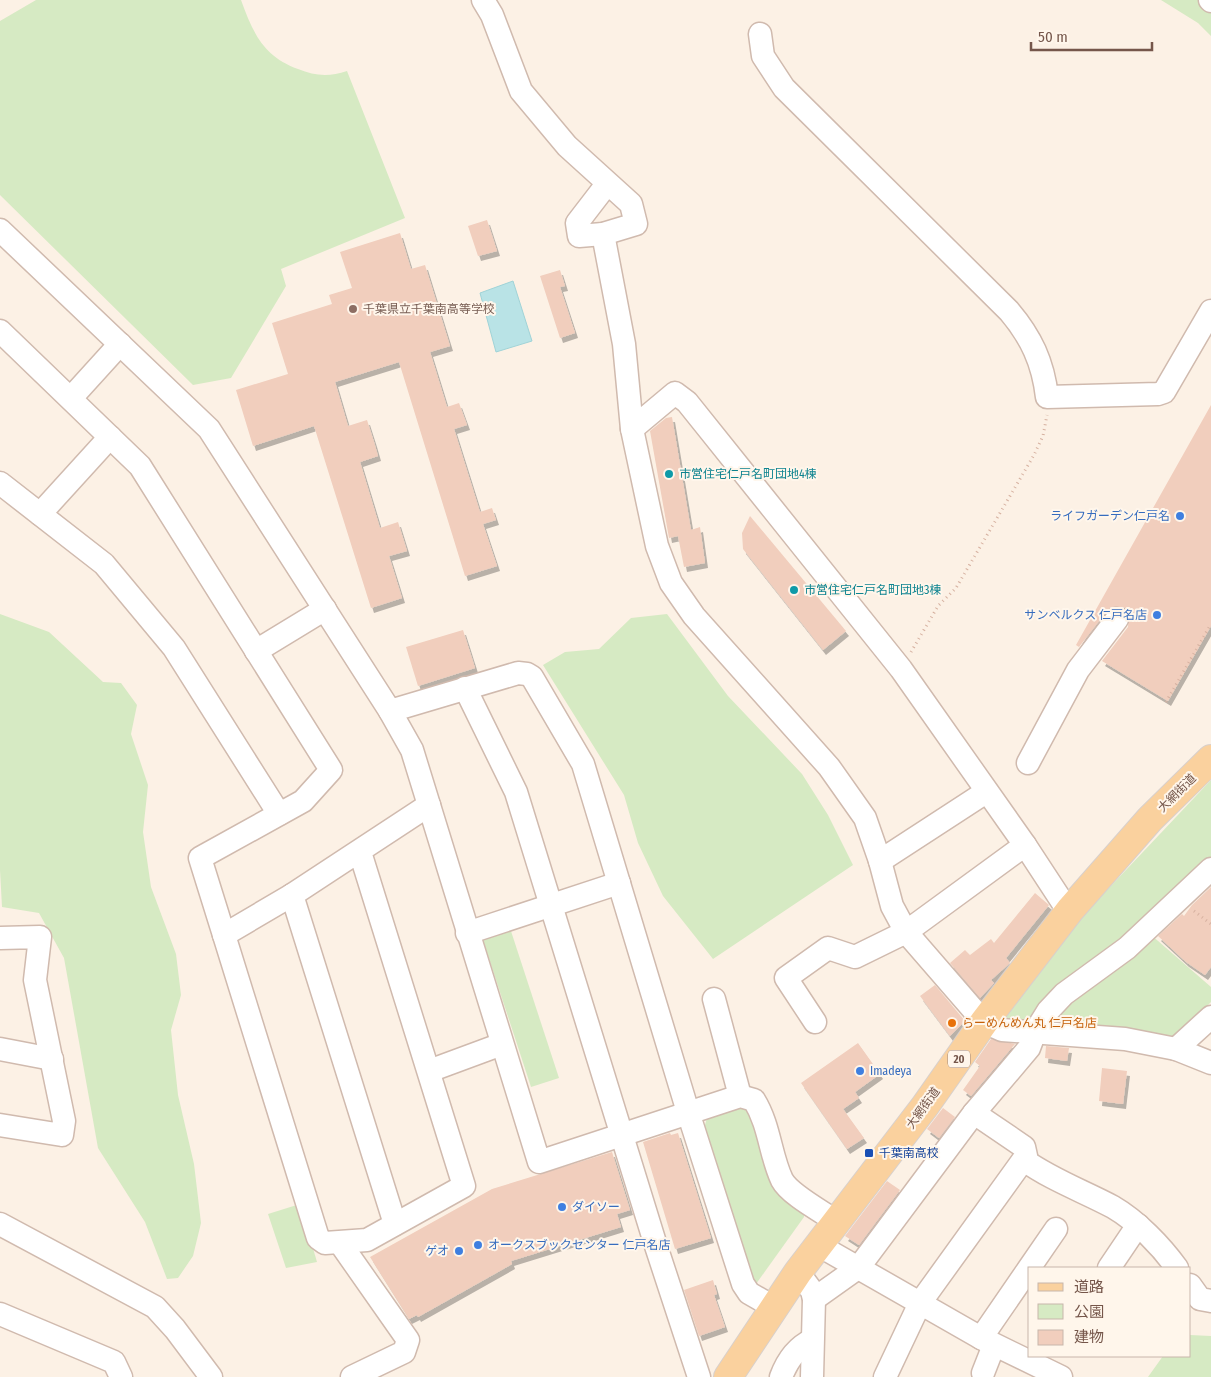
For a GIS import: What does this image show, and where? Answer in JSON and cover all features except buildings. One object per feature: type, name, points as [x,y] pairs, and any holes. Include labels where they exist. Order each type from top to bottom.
[{"type":"main road","name":"大網街道","points":[[728,1377],[798,1272],[820,1246],[925,1106],[984,1022],[1070,910],[1150,819],[1211,758]]},
{"type":"street","points":[[483,0],[492,15],[521,91],[567,146],[631,204],[636,224],[603,234],[579,236],[577,222],[607,184]]},
{"type":"street","points":[[760,34],[763,56],[784,88],[1009,311],[1026,331],[1038,354],[1045,376],[1047,397],[1158,394],[1164,392],[1211,310]]},
{"type":"street","points":[[0,230],[209,429],[390,710],[412,750],[539,1162],[740,1096],[754,1100],[763,1114],[782,1181],[791,1190],[838,1222]]},
{"type":"street","points":[[603,234],[624,344],[632,429],[656,546],[671,583],[694,616],[829,767],[865,818],[880,861],[892,906],[906,932],[984,1022],[1002,1030],[1125,1039],[1176,1049],[1211,1063]]},
{"type":"street","points":[[0,331],[140,466],[331,770],[303,801],[200,858],[318,1238],[325,1243],[367,1240],[464,1186],[360,852]]},
{"type":"street","points":[[71,398],[120,344]]},
{"type":"street","points":[[632,429],[675,393],[687,402],[901,669],[986,792],[1025,844],[1063,903],[1070,910]]},
{"type":"street","points":[[40,514],[110,437]]},
{"type":"street","points":[[0,483],[104,564],[174,648],[279,814]]},
{"type":"street","points":[[256,651],[325,609]]},
{"type":"street","points":[[1028,762],[1078,670],[1117,619]]},
{"type":"street","points":[[390,710],[518,673],[532,677],[583,764],[688,1112],[743,1284],[749,1293],[775,1308]]},
{"type":"street","points":[[466,688],[516,792],[656,1246],[699,1377]]},
{"type":"street","points":[[880,861],[986,792]]},
{"type":"street","points":[[224,935],[360,852],[429,805]]},
{"type":"street","points":[[815,1022],[786,978],[828,948],[855,957],[906,932],[1025,844]]},
{"type":"street","points":[[814,1299],[859,1267],[974,1113],[1029,1048],[1035,1032],[1048,1011],[1064,994],[1127,948],[1211,869]]},
{"type":"street","points":[[468,933],[552,904],[619,884]]},
{"type":"street","points":[[292,895],[395,1224]]},
{"type":"street","points":[[0,938],[40,937],[35,980],[64,1120],[62,1135],[0,1125]]},
{"type":"street","points":[[714,999],[740,1096]]},
{"type":"street","points":[[1176,1049],[1211,1018]]},
{"type":"street","points":[[429,1070],[502,1044]]},
{"type":"street","points":[[0,1049],[52,1059]]},
{"type":"street","points":[[887,1376],[920,1303],[1026,1156],[1024,1147],[974,1113]]},
{"type":"street","points":[[1024,1160],[1048,1177],[1114,1208],[1138,1225],[1176,1267]]},
{"type":"street","points":[[0,1224],[155,1307],[175,1329],[211,1377]]},
{"type":"street","points":[[1109,1267],[1138,1225]]},
{"type":"street","points":[[1033,1267],[1056,1229]]},
{"type":"street","points":[[340,1243],[408,1340],[404,1352],[352,1377]]},
{"type":"street","points":[[820,1246],[988,1341],[1028,1355]]},
{"type":"street","points":[[798,1272],[812,1291],[814,1299],[812,1377]]},
{"type":"street","points":[[983,1373],[988,1341],[1028,1275]]},
{"type":"street","points":[[1191,1286],[1200,1299],[1211,1301]]},
{"type":"street","points":[[0,1314],[114,1362],[120,1377]]},
{"type":"street","points":[[781,1377],[784,1369],[800,1346],[812,1340]]},
{"type":"street","points":[[1044,1361],[1061,1377]]},
{"type":"path","points":[[901,669],[938,606],[956,588],[1034,455],[1044,436],[1048,417],[1047,397]]},
{"type":"path","points":[[1166,702],[1211,624]]},
{"type":"green space","points":[[36,0],[241,0],[250,23],[261,42],[286,64],[316,74],[328,75],[347,71],[405,218],[281,269],[286,286],[231,378],[193,385],[0,195],[0,21]]},
{"type":"green space","points":[[1161,0],[1211,0],[1211,36],[1198,23]]},
{"type":"green space","points":[[0,614],[49,632],[103,682],[121,683],[137,705],[131,734],[148,785],[143,832],[151,887],[176,954],[181,995],[171,1030],[178,1095],[194,1164],[201,1223],[193,1256],[178,1278],[167,1279],[145,1222],[98,1148],[64,958],[39,913],[2,907],[0,870]]},
{"type":"green space","points":[[667,614],[728,696],[802,774],[828,815],[853,865],[713,959],[663,896],[638,843],[624,795],[543,665],[565,652],[599,649],[631,618]]},
{"type":"green space","points":[[1211,780],[1211,862],[1025,1028],[1000,1019],[1073,926]]},
{"type":"green space","points":[[509,925],[559,1078],[531,1087],[481,934]]},
{"type":"green space","points":[[1150,934],[1211,987],[1211,1002],[1171,1042],[1045,1028],[1064,1000]]},
{"type":"green space","points":[[742,1106],[752,1112],[804,1210],[804,1217],[756,1284],[751,1279],[704,1128],[708,1115]]},
{"type":"green space","points":[[300,1204],[317,1262],[286,1268],[268,1214]]},
{"type":"green space","points":[[1191,1335],[1211,1336],[1211,1377],[1148,1377],[1162,1357],[1191,1357]]},
{"type":"water","points":[[513,281],[532,341],[496,352],[480,293]]},
{"type":"place","name":"千葉県立千葉南高等学校","points":[[353,309]]},
{"type":"place","name":"市営住宅仁戸名町団地4棟","points":[[669,474]]},
{"type":"place","name":"ライフガーデン仁戸名","points":[[1180,516]]},
{"type":"place","name":"市営住宅仁戸名町団地3棟","points":[[794,590]]},
{"type":"place","name":"サンベルクス 仁戸名店","points":[[1157,615]]},
{"type":"place","name":"らーめんめん丸 仁戸名店","points":[[952,1023]]},
{"type":"place","name":"Imadeya","points":[[860,1071]]},
{"type":"place","name":"千葉南高校","points":[[869,1153]]},
{"type":"place","name":"ダイソー","points":[[562,1207]]},
{"type":"place","name":"オークスブックセンター 仁戸名店","points":[[478,1245]]},
{"type":"place","name":"ゲオ","points":[[459,1251]]}]
